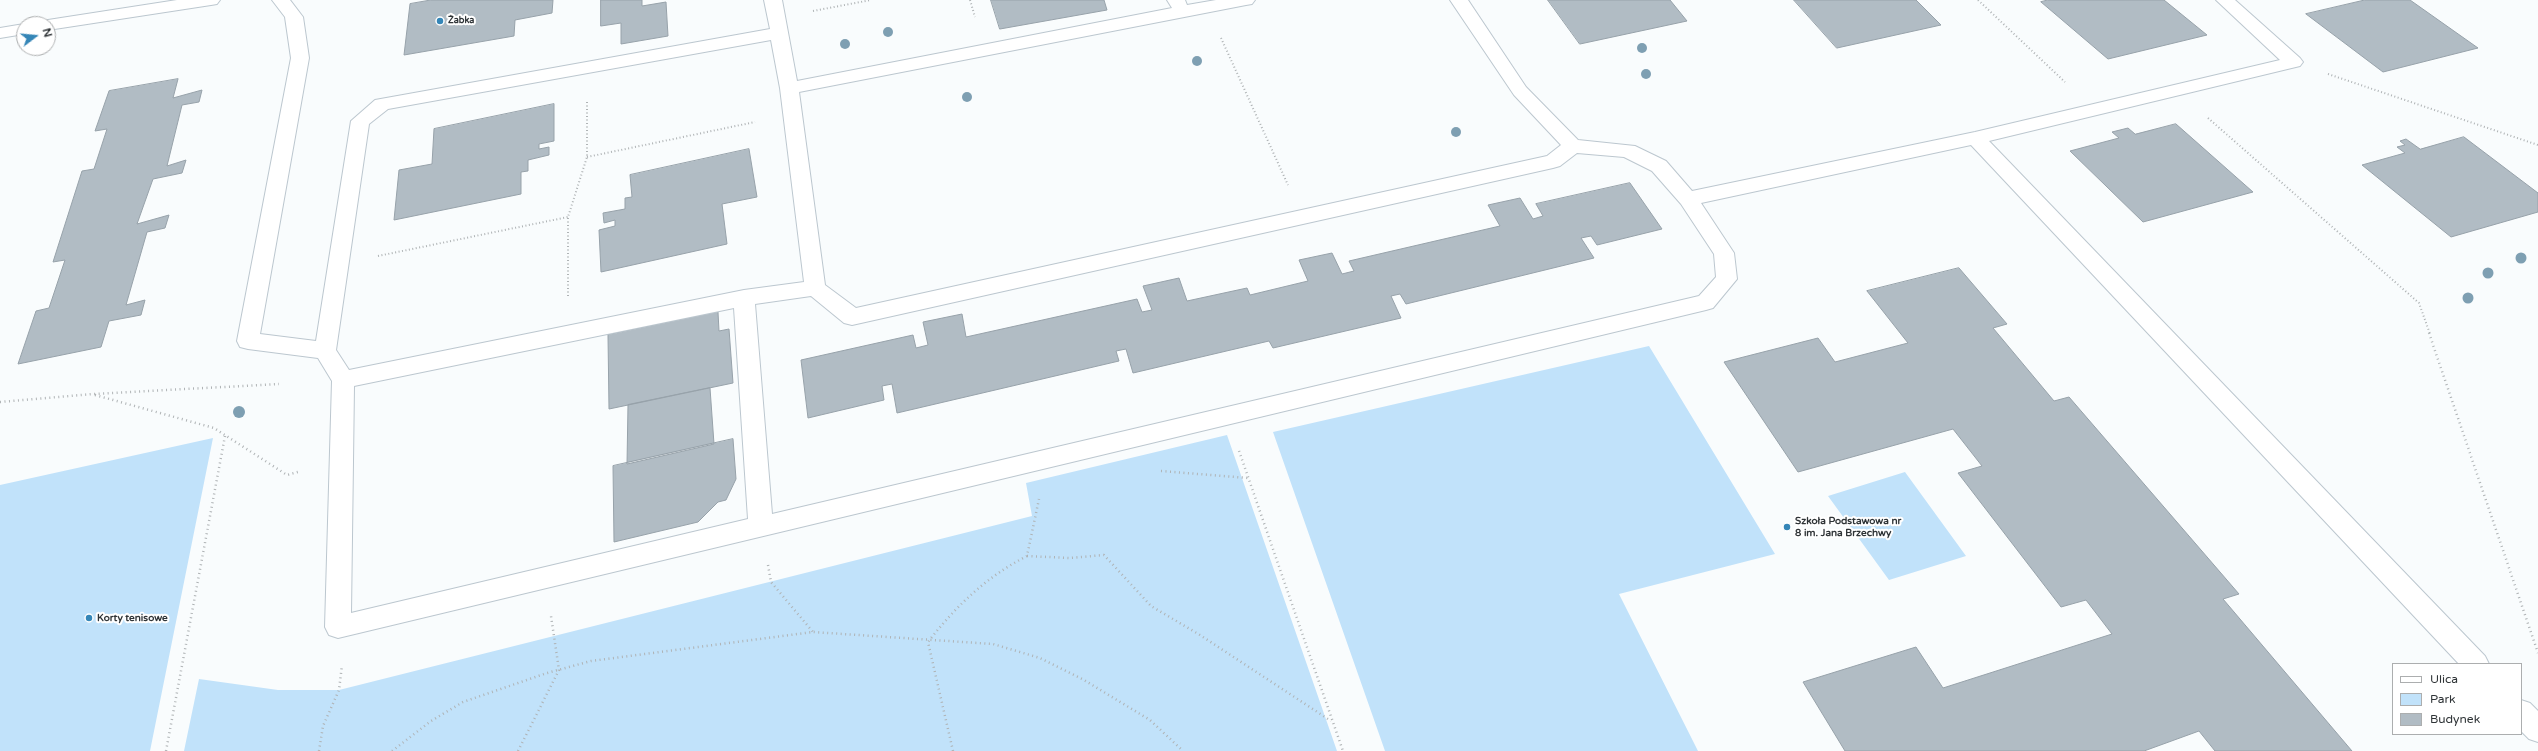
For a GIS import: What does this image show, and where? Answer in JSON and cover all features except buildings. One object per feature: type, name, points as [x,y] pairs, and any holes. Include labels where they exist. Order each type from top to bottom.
[{"type":"street","points":[[56,25],[211,0]]},
{"type":"street","points":[[281,0],[294,17],[300,58],[248,341],[324,351]]},
{"type":"street","points":[[773,0],[789,88],[791,114],[815,288],[852,317],[1552,161],[1573,146],[1628,151],[1659,166],[1688,199],[1724,253],[1727,279],[1706,302],[338,627],[343,380],[324,351],[360,121],[382,104],[587,67],[777,26]]},
{"type":"street","points":[[789,88],[1179,6],[1207,7],[1246,0]]},
{"type":"street","points":[[1459,0],[1520,91],[1573,146]]},
{"type":"street","points":[[2225,0],[2294,62]]},
{"type":"street","points":[[0,33],[16,30]]},
{"type":"street","points":[[1688,199],[1976,138],[2294,62]]},
{"type":"street","points":[[1976,138],[2475,663]]},
{"type":"street","points":[[343,380],[744,298],[815,288]]},
{"type":"street","points":[[744,298],[761,527]]},
{"type":"street","points":[[2522,713],[2538,730]]},
{"type":"path","points":[[777,26],[871,0]]},
{"type":"path","points":[[1978,0],[2094,110]]},
{"type":"path","points":[[1207,7],[1303,217]]},
{"type":"path","points":[[2294,62],[2538,144]]},
{"type":"path","points":[[568,335],[568,217],[587,156],[587,67]]},
{"type":"path","points":[[2176,90],[2419,303],[2538,653]]},
{"type":"path","points":[[587,156],[791,114]]},
{"type":"path","points":[[338,265],[568,217]]},
{"type":"path","points":[[0,402],[93,394],[280,384]]},
{"type":"path","points":[[93,394],[214,428],[287,475],[342,457]]},
{"type":"path","points":[[1227,415],[1331,721],[1343,751]]},
{"type":"path","points":[[166,751],[226,436]]},
{"type":"path","points":[[1027,556],[1041,492]]},
{"type":"path","points":[[761,527],[771,582],[813,632]]},
{"type":"path","points":[[953,751],[928,642],[949,613],[984,580],[1027,556],[1070,558],[1104,555],[1151,606],[1200,635],[1331,721]]},
{"type":"path","points":[[518,751],[559,670],[546,578]]},
{"type":"path","points":[[319,751],[322,726],[339,690],[347,625]]},
{"type":"path","points":[[392,751],[424,725],[473,697],[559,670],[592,661],[813,632],[928,642],[993,644],[1040,658],[1084,680],[1150,720],[1183,751]]},
{"type":"green space","points":[[1649,346],[1775,554],[1619,594],[1698,751],[1385,751],[1273,432]]},
{"type":"green space","points":[[1227,435],[1337,751],[184,751],[199,679],[278,690],[339,690],[1032,516],[1026,483]]},
{"type":"green space","name":"Korty tenisowe","points":[[213,438],[150,751],[0,751],[0,485]]},
{"type":"green space","points":[[1905,472],[1966,556],[1889,580],[1828,496]]},
{"type":"place","name":"Żabka","points":[[440,21]]},
{"type":"place","name":"Szkoła Podstawowa nr 8 im. Jana Brzechwy","points":[[1787,527]]},
{"type":"place","name":"Korty tenisowe","points":[[89,618]]}]
